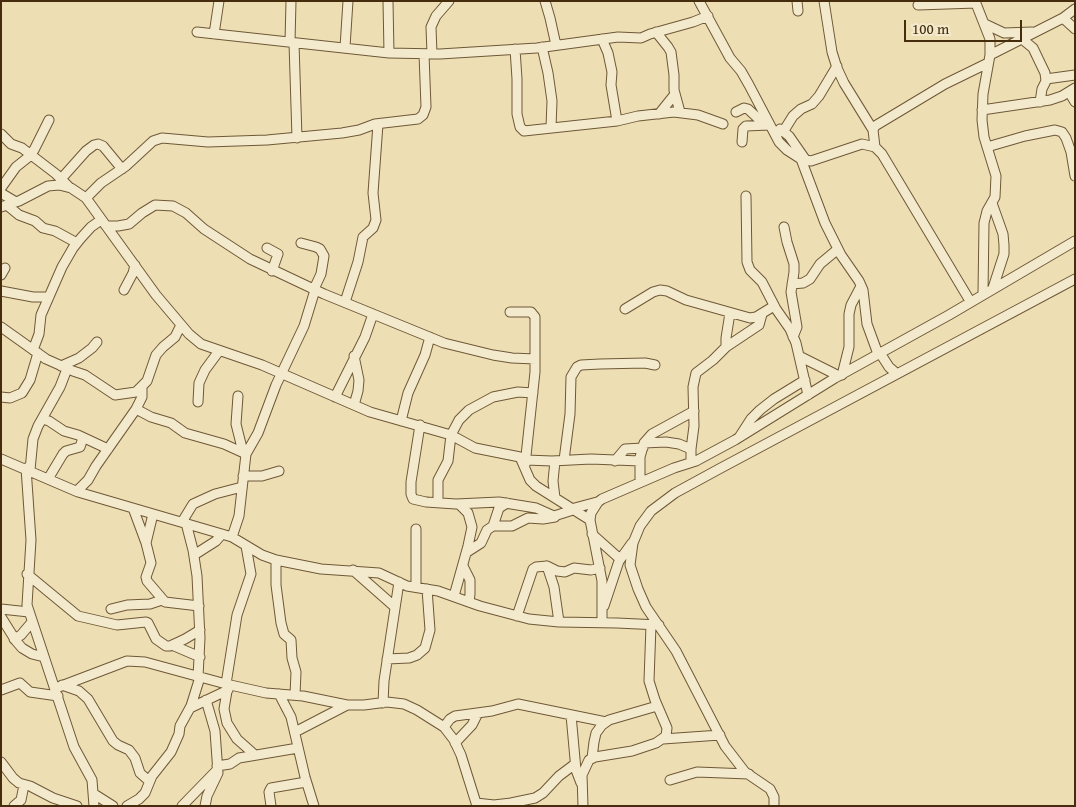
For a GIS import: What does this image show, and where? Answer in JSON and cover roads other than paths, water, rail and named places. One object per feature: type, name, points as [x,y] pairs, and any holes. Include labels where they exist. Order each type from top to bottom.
[{"type":"street","points":[[214,34],[219,1]]},
{"type":"street","points":[[292,1],[292,43],[297,138]]},
{"type":"street","points":[[345,47],[348,1]]},
{"type":"street","points":[[388,1],[388,53]]},
{"type":"street","points":[[86,198],[101,183],[122,168],[153,141],[162,138],[224,142],[297,138],[359,130],[378,124],[418,119],[423,115],[426,107],[430,27],[436,16],[449,1]]},
{"type":"street","points":[[545,1],[556,45]]},
{"type":"street","points":[[699,1],[730,58],[741,71],[768,125],[779,142],[787,150],[803,159],[811,161],[862,144],[875,147],[882,154],[970,301]]},
{"type":"street","points":[[824,1],[836,66],[872,129],[875,147]]},
{"type":"street","points":[[918,5],[976,2],[990,38],[982,110],[984,137],[996,176],[995,197],[987,211],[984,223],[983,293]]},
{"type":"street","points":[[862,144],[872,129],[880,123],[895,116],[1022,39],[1063,18],[1075,9]]},
{"type":"street","points":[[197,32],[388,53],[428,54],[542,47],[618,37],[638,38],[708,16]]},
{"type":"street","points":[[1063,18],[1075,28]]},
{"type":"street","points":[[985,24],[1004,33],[1036,32]]},
{"type":"street","points":[[656,32],[671,52],[675,94],[680,112]]},
{"type":"street","points":[[602,39],[608,53],[612,72],[611,85],[617,121]]},
{"type":"street","points":[[1022,39],[1033,48],[1046,79],[1040,102]]},
{"type":"street","points":[[542,47],[552,101],[551,127]]},
{"type":"street","points":[[515,49],[517,114],[521,129],[527,131],[680,112],[698,115],[724,124]]},
{"type":"street","points":[[783,132],[793,116],[801,109],[812,104],[819,96],[836,66]]},
{"type":"street","points":[[1046,79],[1075,76]]},
{"type":"street","points":[[982,110],[1040,102],[1062,96],[1072,90],[1075,102]]},
{"type":"street","points":[[659,114],[675,94]]},
{"type":"street","points":[[736,112],[746,108],[754,95]]},
{"type":"street","points":[[746,108],[768,125],[789,136],[803,159],[826,223],[838,249],[861,286],[868,324],[879,353],[889,367],[897,374]]},
{"type":"street","points":[[4,200],[16,167],[34,150],[49,120]]},
{"type":"street","points":[[346,302],[363,237],[373,228],[376,220],[372,193],[378,124]]},
{"type":"street","points":[[742,142],[742,129],[746,126],[768,125]]},
{"type":"street","points":[[987,147],[1024,136],[1055,130],[1062,132],[1073,158],[1075,176]]},
{"type":"street","points":[[1,134],[11,144],[22,148],[69,187],[86,198],[156,295],[195,340],[354,405],[451,435],[475,448],[520,457],[525,463]]},
{"type":"street","points":[[61,179],[86,151],[98,144],[103,146],[122,168]]},
{"type":"street","points":[[4,200],[48,186],[59,185],[69,187]]},
{"type":"street","points":[[746,196],[747,262],[750,270],[762,282],[793,337],[808,395]]},
{"type":"street","points":[[4,200],[19,215],[35,221],[42,228],[55,231],[77,243]]},
{"type":"street","points":[[992,203],[1003,234],[1004,245],[1004,254],[993,288]]},
{"type":"street","points":[[1,397],[10,398],[22,393],[30,380],[41,315],[62,268],[77,243],[91,227],[104,223],[118,226],[129,224],[155,205],[173,206],[186,213],[204,229],[272,271],[373,314],[444,342],[493,355],[535,359]]},
{"type":"street","points":[[784,227],[794,264],[792,304],[797,328],[793,337]]},
{"type":"street","points":[[602,622],[602,581],[590,520],[591,513],[602,498],[691,462],[740,437],[840,375],[1075,241]]},
{"type":"street","points":[[245,453],[258,433],[280,374],[304,326],[321,274],[324,256],[320,249],[301,243]]},
{"type":"street","points":[[267,248],[278,254],[272,271]]},
{"type":"street","points":[[792,284],[803,283],[810,279],[820,264],[838,249]]},
{"type":"street","points":[[124,290],[135,265]]},
{"type":"street","points":[[602,610],[608,599],[620,559],[632,543],[640,526],[651,511],[675,493],[1075,279]]},
{"type":"street","points":[[840,375],[849,346],[849,314],[861,286]]},
{"type":"street","points":[[625,309],[653,292],[660,290],[686,300],[750,318],[762,314],[774,306]]},
{"type":"street","points":[[1,291],[33,297],[48,297]]},
{"type":"street","points":[[510,312],[531,312],[535,315],[533,393],[525,463],[530,480],[572,510],[590,520]]},
{"type":"street","points":[[726,347],[730,313]]},
{"type":"street","points":[[335,397],[373,314]]},
{"type":"street","points":[[691,462],[694,426],[693,387],[696,373],[726,347],[759,325],[762,314]]},
{"type":"street","points":[[1,327],[36,351],[64,367],[96,381],[115,395],[121,395],[136,392],[147,381],[156,355],[175,337],[180,324]]},
{"type":"street","points":[[401,421],[408,393],[425,355],[430,337]]},
{"type":"street","points":[[94,806],[92,780],[74,747],[58,690],[28,612],[27,597],[30,540],[28,469],[33,440],[42,419],[60,387],[64,367],[79,358],[97,342]]},
{"type":"street","points":[[198,402],[199,383],[202,375],[219,351]]},
{"type":"street","points":[[354,356],[359,380],[354,405]]},
{"type":"street","points":[[799,356],[840,375]]},
{"type":"street","points":[[555,498],[553,481],[569,428],[571,377],[577,367],[581,365],[633,363],[655,365]]},
{"type":"street","points":[[740,437],[755,414],[805,380]]},
{"type":"street","points":[[77,492],[88,480],[136,409],[142,396],[142,386]]},
{"type":"street","points":[[438,502],[438,480],[448,461],[451,435],[459,420],[469,410],[493,397],[518,392],[533,393]]},
{"type":"street","points":[[121,395],[136,409],[151,417],[171,423],[185,433],[224,444],[245,453]]},
{"type":"street","points":[[232,538],[239,516],[245,453],[236,424],[238,396]]},
{"type":"street","points":[[640,482],[640,461],[644,446],[652,434],[694,411]]},
{"type":"street","points":[[42,419],[64,431],[108,449]]},
{"type":"street","points":[[420,425],[413,461],[410,494],[414,499],[459,504],[507,503],[536,508],[550,516],[557,516]]},
{"type":"street","points":[[48,479],[63,454],[66,451],[80,447],[83,438]]},
{"type":"street","points":[[615,460],[625,449],[666,442],[679,444],[691,449]]},
{"type":"street","points":[[1,458],[77,492],[222,534],[276,560],[321,569],[380,573],[407,586],[454,596],[529,619],[559,622],[655,625]]},
{"type":"street","points":[[525,463],[591,459],[640,461]]},
{"type":"street","points":[[243,476],[262,476],[279,471]]},
{"type":"street","points":[[131,804],[145,793],[149,781],[157,768],[171,752],[179,734],[180,726],[190,708],[199,677],[199,606],[194,555],[184,523],[189,508],[198,501],[242,487]]},
{"type":"street","points":[[467,552],[481,543],[487,530],[493,526],[510,527],[526,518],[543,519],[557,516],[598,502]]},
{"type":"street","points":[[493,526],[499,508],[507,503]]},
{"type":"street","points":[[454,596],[472,527],[468,513],[459,504]]},
{"type":"street","points":[[133,508],[146,543],[151,564],[146,579],[167,604],[199,606]]},
{"type":"street","points":[[146,543],[153,514]]},
{"type":"street","points":[[416,529],[416,587]]},
{"type":"street","points":[[194,555],[216,541],[222,534]]},
{"type":"street","points":[[592,534],[620,559]]},
{"type":"street","points":[[632,543],[630,565],[638,589],[655,625],[676,651],[736,762],[770,789],[774,797],[774,806]]},
{"type":"street","points":[[246,546],[251,574],[237,615],[229,687],[224,709],[227,723],[237,739],[255,755]]},
{"type":"street","points":[[276,560],[276,584],[281,623],[284,634],[291,640],[292,658],[296,672],[293,695],[288,708]]},
{"type":"street","points":[[463,566],[471,587],[469,602]]},
{"type":"street","points":[[517,616],[533,569],[547,566],[557,571],[565,572],[576,568],[590,570],[600,568]]},
{"type":"street","points":[[547,566],[554,587],[559,622]]},
{"type":"street","points":[[353,570],[395,607]]},
{"type":"street","points":[[28,574],[78,616],[117,625],[146,622],[156,639],[166,646],[172,645],[200,630]]},
{"type":"street","points":[[383,703],[399,582]]},
{"type":"street","points":[[388,659],[409,658],[417,655],[425,648],[430,630],[427,589]]},
{"type":"street","points":[[111,609],[127,605],[150,604],[162,600]]},
{"type":"street","points":[[1,609],[28,612]]},
{"type":"street","points":[[1,618],[22,648],[32,654],[44,657]]},
{"type":"street","points":[[14,639],[32,622]]},
{"type":"street","points":[[655,625],[649,681],[667,728],[666,736],[663,739]]},
{"type":"street","points":[[172,645],[199,660],[214,681]]},
{"type":"street","points":[[58,690],[127,662],[144,662],[214,681],[229,687],[347,704],[404,704],[418,710],[444,727],[461,755],[477,805],[494,805],[535,798],[575,764]]},
{"type":"street","points":[[1,690],[20,683],[30,692],[79,691],[88,699],[113,741],[129,750],[135,758],[140,773],[149,781]]},
{"type":"street","points":[[190,708],[229,687]]},
{"type":"street","points":[[280,694],[288,708],[306,782],[314,806]]},
{"type":"street","points":[[205,806],[207,796],[216,781],[218,768],[216,731],[206,700]]},
{"type":"street","points":[[295,732],[347,704]]},
{"type":"street","points":[[444,727],[455,716],[478,714],[518,704],[606,722]]},
{"type":"street","points":[[583,806],[582,775],[589,760],[592,758],[596,733],[606,722],[657,706]]},
{"type":"street","points":[[455,743],[472,725],[478,714]]},
{"type":"street","points":[[571,715],[575,764],[582,787]]},
{"type":"street","points":[[592,758],[632,751],[663,739],[720,735]]},
{"type":"street","points":[[182,806],[218,768],[230,764],[239,758],[298,748]]},
{"type":"street","points":[[2,761],[13,778],[24,785],[77,806]]},
{"type":"street","points":[[670,780],[697,772],[749,774]]},
{"type":"street","points":[[271,806],[269,792],[271,788],[306,782]]},
{"type":"street","points":[[14,806],[21,800],[24,794],[24,785]]},
{"type":"street","points":[[94,794],[114,806]]},
{"type":"street","points":[[131,804],[144,806]]}]
